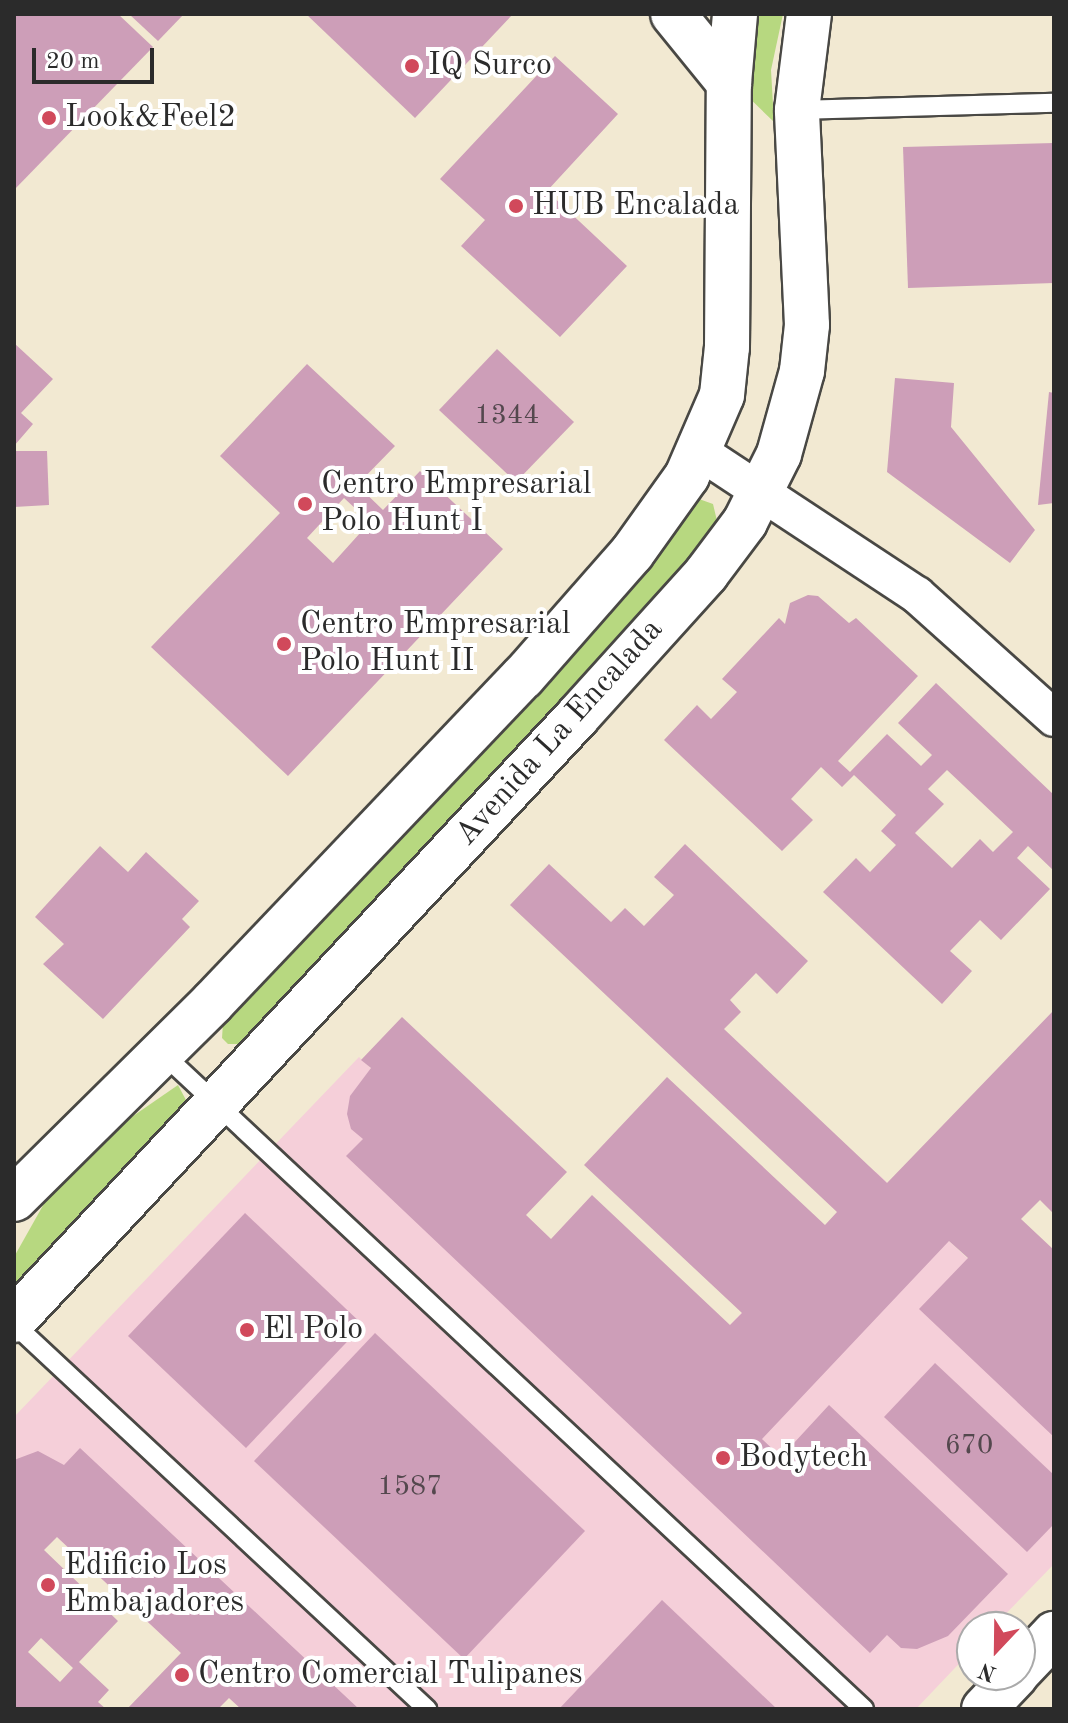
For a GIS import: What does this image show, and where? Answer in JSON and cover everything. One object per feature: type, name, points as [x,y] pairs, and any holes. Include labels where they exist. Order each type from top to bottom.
[{"type":"main road","points":[[673,14],[765,127],[773,148],[774,217],[807,325]]},
{"type":"main road","name":"Avenida La Encalada","points":[[18,1202],[523,677],[632,553],[700,452],[722,395],[728,334],[729,83],[735,14]]},
{"type":"main road","name":"Avenida La Encalada","points":[[14,1322],[706,574],[763,490],[791,417],[807,325],[797,110],[809,14]]},
{"type":"main road","points":[[984,1709],[1003,1691]]},
{"type":"street","points":[[700,452],[763,490],[917,595],[1054,718]]},
{"type":"lane","points":[[797,110],[1054,103]]},
{"type":"lane","points":[[162,1053],[864,1709]]},
{"type":"lane","points":[[14,1322],[427,1709]]},
{"type":"shaded area","points":[[359,1057],[688,1369],[876,1172],[1054,1340],[1054,1564],[1008,1611],[956,1611],[956,1667],[916,1709],[241,1709],[14,1497],[14,1417]]},
{"type":"green space","points":[[753,14],[783,14],[771,70],[774,122],[743,92]]},
{"type":"green space","points":[[699,499],[713,504],[718,525],[652,608],[244,1044],[228,1044],[222,1038],[223,1023],[639,579]]},
{"type":"green space","points":[[178,1085],[187,1102],[14,1288],[14,1257],[50,1193],[107,1134]]},
{"type":"building","name":"Look&Feel2","points":[[14,14],[118,14],[153,47],[14,190]]},
{"type":"building","points":[[129,14],[184,14],[158,41]]},
{"type":"building","name":"IQ Surco","points":[[306,14],[513,14],[415,118]]},
{"type":"building","name":"HUB Encalada","points":[[555,56],[618,114],[547,191],[627,266],[560,337],[461,246],[485,220],[440,179]]},
{"type":"building","points":[[1054,143],[1054,283],[908,288],[903,147]]},
{"type":"building","points":[[14,343],[53,379],[21,413],[33,424],[14,446]]},
{"type":"building","points":[[497,349],[574,422],[516,482],[439,410]]},
{"type":"building","points":[[307,364],[395,446],[357,485],[383,510],[420,471],[503,549],[288,776],[151,647],[280,513],[220,456]],"holes":[[[344,498],[370,522],[333,563],[307,538]]]},
{"type":"building","points":[[895,378],[954,383],[951,427],[1035,530],[1010,563],[887,472]]},
{"type":"building","points":[[1049,392],[1054,393],[1054,503],[1038,505]]},
{"type":"building","points":[[14,451],[47,451],[49,505],[14,507]]},
{"type":"building","points":[[808,595],[818,596],[849,623],[856,618],[918,676],[838,761],[850,772],[887,734],[921,766],[932,755],[898,723],[936,683],[1054,795],[1054,871],[1028,846],[1017,858],[1050,889],[1001,940],[980,920],[950,951],[972,971],[942,1004],[823,892],[856,858],[870,872],[896,845],[881,831],[896,815],[854,775],[842,787],[821,767],[791,799],[813,820],[782,851],[664,740],[697,705],[711,719],[737,692],[722,679],[779,618],[785,624],[790,603]],"holes":[[[947,770],[1013,832],[993,852],[980,839],[952,868],[915,833],[944,804],[928,789]]]},
{"type":"building","points":[[685,844],[808,961],[777,994],[756,973],[730,1000],[741,1012],[724,1029],[887,1183],[1054,1010],[1054,1214],[1040,1200],[1021,1219],[1054,1250],[1054,1437],[919,1309],[968,1258],[949,1241],[762,1439],[781,1457],[829,1405],[1008,1574],[972,1611],[956,1611],[956,1628],[948,1636],[917,1649],[901,1648],[887,1635],[870,1653],[346,1156],[363,1139],[351,1129],[347,1114],[350,1096],[371,1068],[361,1060],[402,1017],[567,1172],[526,1215],[551,1239],[592,1195],[730,1325],[742,1313],[584,1165],[667,1077],[825,1225],[837,1212],[510,905],[549,864],[611,922],[625,908],[644,926],[674,895],[654,877]]},
{"type":"building","points":[[100,846],[128,872],[146,852],[199,901],[182,919],[190,927],[103,1019],[43,964],[64,944],[35,917]]},
{"type":"building","name":"El Polo","points":[[245,1213],[363,1325],[246,1448],[128,1336]]},
{"type":"building","points":[[375,1333],[585,1531],[464,1659],[254,1461]]},
{"type":"building","points":[[935,1363],[1054,1475],[1054,1524],[1027,1552],[884,1417]]},
{"type":"building","points":[[80,1448],[359,1709],[241,1709],[229,1698],[218,1709],[127,1709],[181,1653],[57,1537],[44,1550],[118,1621],[79,1662],[109,1690],[98,1702],[106,1709],[14,1709],[14,1460],[38,1451],[64,1465]],"holes":[[[41,1638],[73,1668],[60,1682],[28,1652]]]},
{"type":"building","points":[[662,1600],[777,1709],[559,1709]]},
{"type":"place","name":"IQ Surco","points":[[412,66]]},
{"type":"place","name":"Look&Feel2","points":[[49,118]]},
{"type":"place","name":"HUB Encalada","points":[[516,206]]},
{"type":"place","name":"Centro Empresarial Polo Hunt I","points":[[305,504]]},
{"type":"place","name":"Centro Empresarial Polo Hunt II","points":[[284,644]]},
{"type":"place","name":"El Polo","points":[[247,1330]]},
{"type":"place","name":"Bodytech","points":[[723,1458]]},
{"type":"place","name":"Edificio Los Embajadores","points":[[48,1585]]},
{"type":"place","name":"Centro Comercial Tulipanes","points":[[182,1675]]}]
